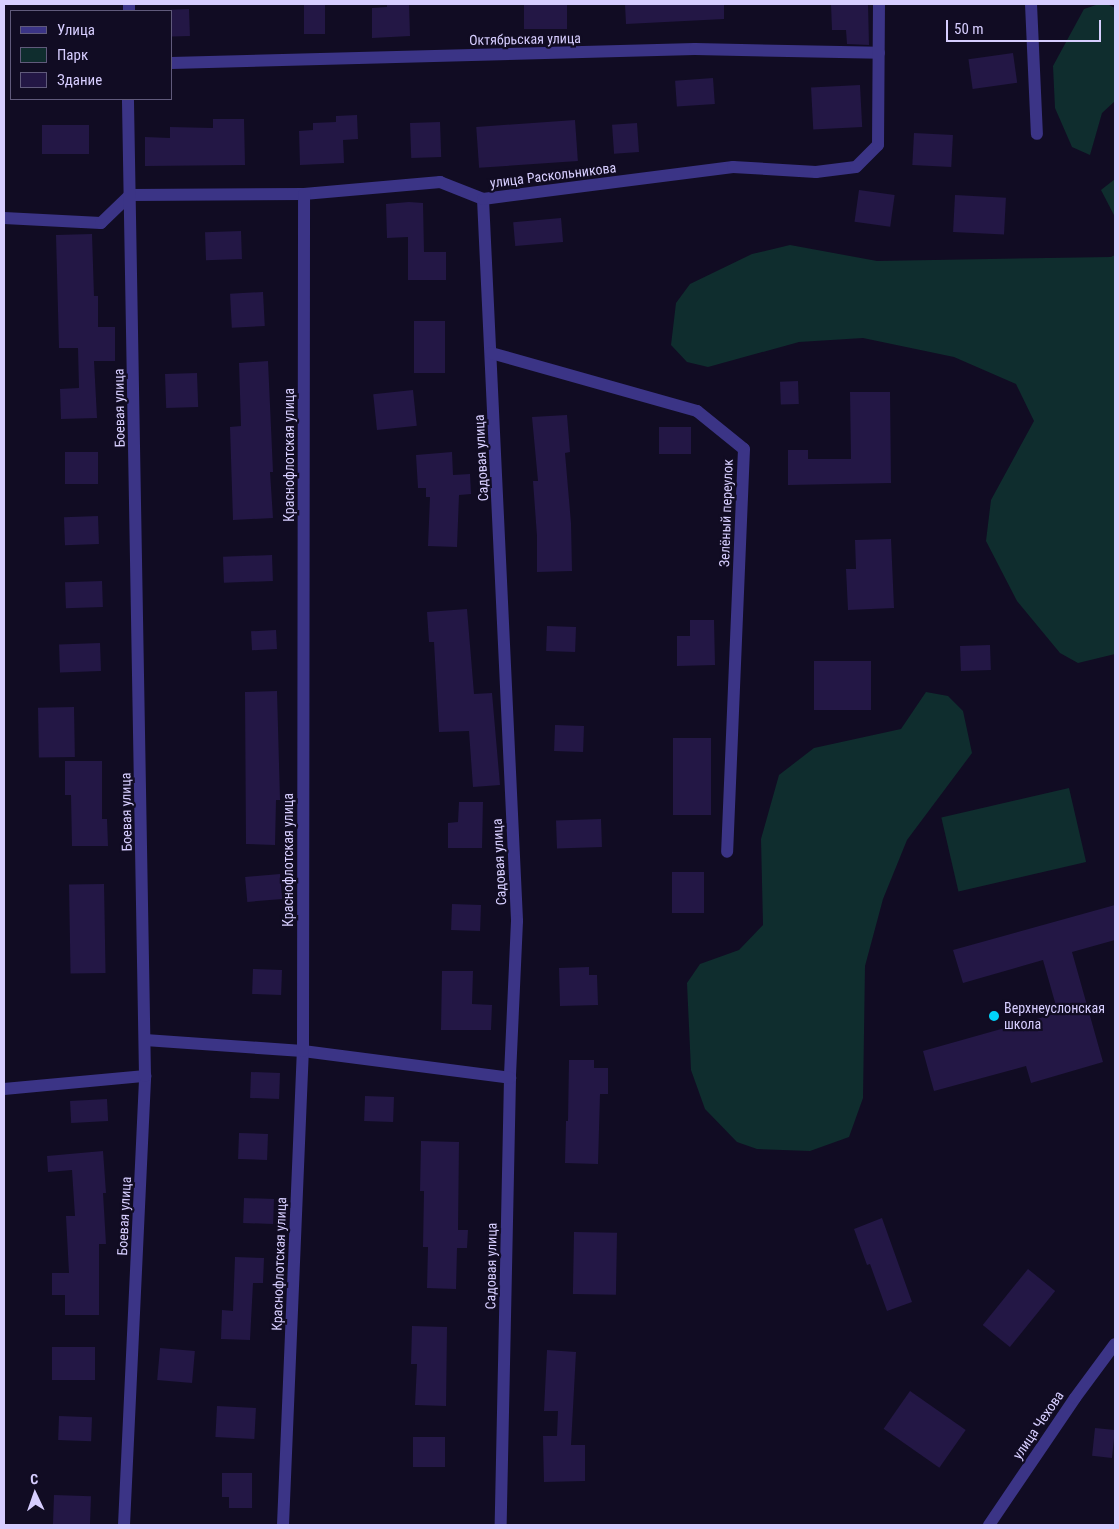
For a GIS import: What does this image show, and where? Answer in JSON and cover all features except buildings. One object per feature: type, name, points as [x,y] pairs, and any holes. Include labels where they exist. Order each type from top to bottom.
[{"type":"street","name":"улица Раскольникова","points":[[130,195],[304,194],[440,182],[483,199],[733,167],[816,172],[856,167],[878,145],[879,4]]},
{"type":"street","points":[[1031,4],[1037,134]]},
{"type":"street","name":"Октябрьская улица","points":[[172,63],[695,49],[879,53]]},
{"type":"street","name":"Боевая улица","points":[[124,1525],[145,1076],[128,100]]},
{"type":"street","name":"Краснофлотская улица","points":[[283,1525],[303,1051],[304,194]]},
{"type":"street","points":[[4,218],[100,223],[130,195]]},
{"type":"street","name":"Садовая улица","points":[[483,199],[517,921],[510,1078],[501,1525]]},
{"type":"street","name":"Зелёный переулок","points":[[491,353],[697,411],[744,448],[727,852]]},
{"type":"street","points":[[144,1040],[303,1051],[510,1078]]},
{"type":"street","points":[[4,1089],[145,1076]]},
{"type":"street","name":"улица Чехова","points":[[989,1525],[1075,1398],[1115,1344]]},
{"type":"green space","points":[[1099,4],[1107,4],[1115,8],[1115,101],[1102,113],[1090,155],[1072,147],[1055,108],[1053,66],[1084,9]]},
{"type":"green space","points":[[1115,179],[1115,217],[1101,190]]},
{"type":"green space","points":[[790,245],[877,261],[1111,257],[1115,255],[1115,654],[1078,663],[1060,653],[1017,601],[986,541],[991,500],[1034,421],[1016,384],[954,357],[863,338],[799,342],[708,367],[687,362],[671,345],[676,303],[690,284],[752,254]]},
{"type":"green space","points":[[926,692],[948,696],[963,711],[972,753],[907,840],[883,899],[865,966],[863,1098],[849,1137],[810,1151],[757,1149],[737,1142],[705,1109],[691,1070],[687,983],[700,964],[739,950],[763,925],[761,839],[779,775],[814,748],[901,729]]},
{"type":"green space","points":[[1069,788],[1086,862],[958,892],[941,817]]},
{"type":"place","name":"Верхнеуслонская школа","points":[[994,1016]]}]
